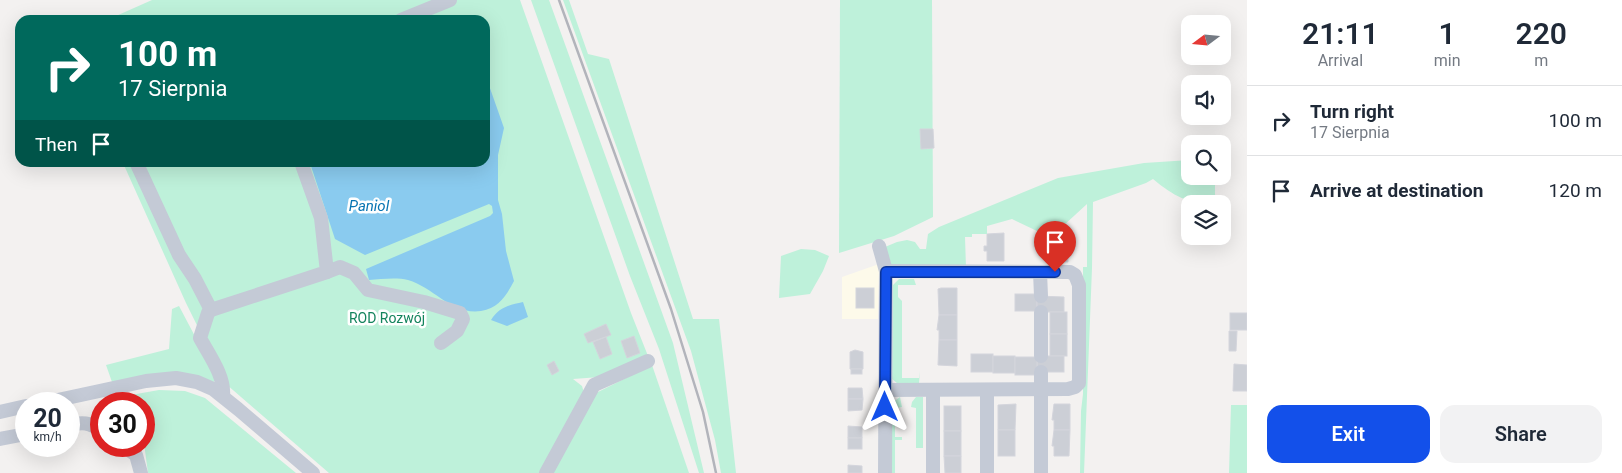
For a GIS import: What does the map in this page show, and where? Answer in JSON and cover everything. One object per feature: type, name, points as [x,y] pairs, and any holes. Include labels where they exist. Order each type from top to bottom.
[{"type":"street","points":[[413,15],[450,0]]},
{"type":"street","points":[[138,167],[179,255],[211,310]]},
{"type":"street","points":[[303,167],[321,218],[327,272]]},
{"type":"street","points":[[879,246],[886,272],[885,473]]},
{"type":"street","points":[[223,396],[224,388],[221,379],[200,338],[208,313],[211,310],[340,267],[354,273],[368,290],[424,302],[460,313],[463,319],[457,331],[441,343]]},
{"type":"street","points":[[885,390],[929,386],[988,390],[1068,389],[1075,387],[1079,383],[1079,285],[1075,275],[1070,272],[923,278],[886,272]]},
{"type":"street","points":[[1040,272],[1040,296]]},
{"type":"street","points":[[1040,312],[1041,356]]},
{"type":"street","points":[[546,473],[594,385],[648,361]]},
{"type":"street","points":[[1041,372],[1041,473]]},
{"type":"street","points":[[80,395],[161,378],[176,378],[197,382],[223,396],[312,473]]},
{"type":"street","points":[[929,386],[933,473]]},
{"type":"street","points":[[987,473],[988,390]]},
{"type":"street","points":[[0,412],[15,409]]},
{"type":"street","points":[[0,440],[15,437]]},
{"type":"street","points":[[137,457],[141,473]]},
{"type":"shaded area","points":[[879,264],[878,319],[842,319],[842,277]]},
{"type":"green space","name":"ROD Rozwój","points":[[152,0],[520,0],[648,356],[600,377],[573,379],[582,386],[585,396],[543,473],[329,473],[226,384],[186,303],[125,167],[490,167],[490,15],[118,15]]},
{"type":"green space","points":[[531,0],[549,0],[673,343],[704,473],[699,473],[659,349],[630,276]]},
{"type":"green space","points":[[563,0],[569,0],[588,54],[609,59],[693,319],[719,319],[736,473],[721,473],[715,440],[691,351]]},
{"type":"green space","points":[[840,0],[932,0],[933,217],[894,236],[839,253]]},
{"type":"green space","points":[[1181,161],[1181,185],[1215,185],[1215,195],[1181,195],[1181,197],[1153,179],[1093,202],[1084,473],[1080,473],[1083,394],[1083,267],[1087,267],[1087,204],[1063,226],[1037,231],[1012,219],[987,226],[987,234],[972,234],[972,237],[965,237],[966,268],[891,264],[885,247],[907,240],[915,242],[920,249],[926,249],[928,234],[939,227],[1058,178],[1144,163]]},
{"type":"green space","points":[[801,249],[815,250],[829,256],[823,271],[810,294],[779,298],[781,256]]},
{"type":"green space","points":[[899,279],[914,279],[916,285],[898,285],[898,297],[902,301],[902,378],[919,378],[920,371],[919,383],[897,383],[892,379],[893,285]]},
{"type":"green space","points":[[179,306],[217,378],[214,382],[175,372],[112,382],[106,365],[169,349],[172,309]]},
{"type":"green space","points":[[652,365],[689,473],[552,473],[596,393]]},
{"type":"green space","points":[[159,390],[185,391],[205,398],[296,473],[148,473],[146,457],[155,457],[155,392],[148,392]]},
{"type":"green space","points":[[900,397],[902,407],[895,408],[895,437],[902,437],[902,440],[895,440],[895,473],[889,473],[892,403]]},
{"type":"green space","points":[[916,397],[923,397],[923,448],[916,448],[916,408],[911,407]]},
{"type":"green space","points":[[1231,405],[1247,405],[1247,473],[1229,473]]},
{"type":"water","name":"Paniol","points":[[490,88],[504,128],[498,155],[498,200],[502,214],[506,251],[514,281],[505,296],[497,304],[481,311],[461,309],[408,280],[394,278],[369,280],[366,269],[490,216],[493,213],[492,206],[489,204],[365,255],[335,239],[311,167],[490,167]]},
{"type":"water","points":[[523,302],[528,317],[507,326],[491,320],[501,309]]},
{"type":"building","points":[[920,129],[933,129],[934,148],[921,149]]},
{"type":"building","points":[[1004,233],[1004,261],[987,261],[987,251],[984,251],[984,246],[987,246],[987,234]]},
{"type":"building","points":[[1050,234],[1067,234],[1068,262],[1050,262],[1050,251],[1047,251],[1047,246],[1050,246]]},
{"type":"building","points":[[856,288],[874,288],[874,308],[856,308]]},
{"type":"building","points":[[957,288],[957,315],[939,315],[938,289]]},
{"type":"building","points":[[1015,294],[1037,294],[1037,311],[1015,311]]},
{"type":"building","points":[[1037,296],[1064,297],[1064,312],[1037,312]]},
{"type":"building","points":[[1050,312],[1067,312],[1067,334],[1050,334]]},
{"type":"building","points":[[1230,313],[1247,313],[1247,330],[1230,330]]},
{"type":"building","points":[[939,315],[957,315],[957,340],[939,340],[939,330],[937,330]]},
{"type":"building","points":[[606,324],[611,335],[588,343],[584,334]]},
{"type":"building","points":[[1229,331],[1237,331],[1236,351],[1229,351]]},
{"type":"building","points":[[1050,334],[1067,334],[1067,356],[1050,356]]},
{"type":"building","points":[[634,336],[640,353],[627,358],[621,341]]},
{"type":"building","points":[[606,337],[612,354],[600,359],[593,342]]},
{"type":"building","points":[[939,340],[957,340],[957,366],[938,365]]},
{"type":"building","points":[[855,350],[863,352],[863,369],[850,369],[850,352]]},
{"type":"building","points":[[971,354],[993,354],[993,372],[971,372]]},
{"type":"building","points":[[993,356],[1015,356],[1015,373],[993,373]]},
{"type":"building","points":[[1037,356],[1064,356],[1064,372],[1037,372]]},
{"type":"building","points":[[1015,357],[1037,357],[1037,375],[1015,375]]},
{"type":"building","points":[[554,361],[559,371],[552,375],[547,365]]},
{"type":"building","points":[[1234,364],[1247,365],[1247,391],[1233,391]]},
{"type":"building","points":[[851,369],[862,369],[862,374],[851,374]]},
{"type":"building","points":[[848,388],[862,388],[863,399],[848,399]]},
{"type":"building","points":[[848,399],[863,399],[862,410],[848,411]]},
{"type":"building","points":[[1016,404],[1015,430],[998,430],[998,405]]},
{"type":"building","points":[[1054,404],[1070,404],[1070,430],[1054,430],[1054,420],[1052,420]]},
{"type":"building","points":[[944,406],[961,406],[961,431],[944,431]]},
{"type":"building","points":[[848,426],[862,427],[862,438],[848,438]]},
{"type":"building","points":[[998,430],[1015,430],[1015,456],[998,456]]},
{"type":"building","points":[[1054,430],[1070,430],[1069,456],[1054,456],[1054,446],[1052,446]]},
{"type":"building","points":[[944,431],[961,431],[961,456],[944,456]]},
{"type":"building","points":[[848,438],[862,438],[862,449],[848,449]]},
{"type":"building","points":[[944,456],[961,456],[961,473],[945,473]]},
{"type":"building","points":[[848,465],[862,466],[862,473],[848,473]]},
{"type":"railway","points":[[559,0],[671,309],[703,412],[716,473]]},
{"type":"route","points":[[885,407],[886,272],[1055,272]]}]
